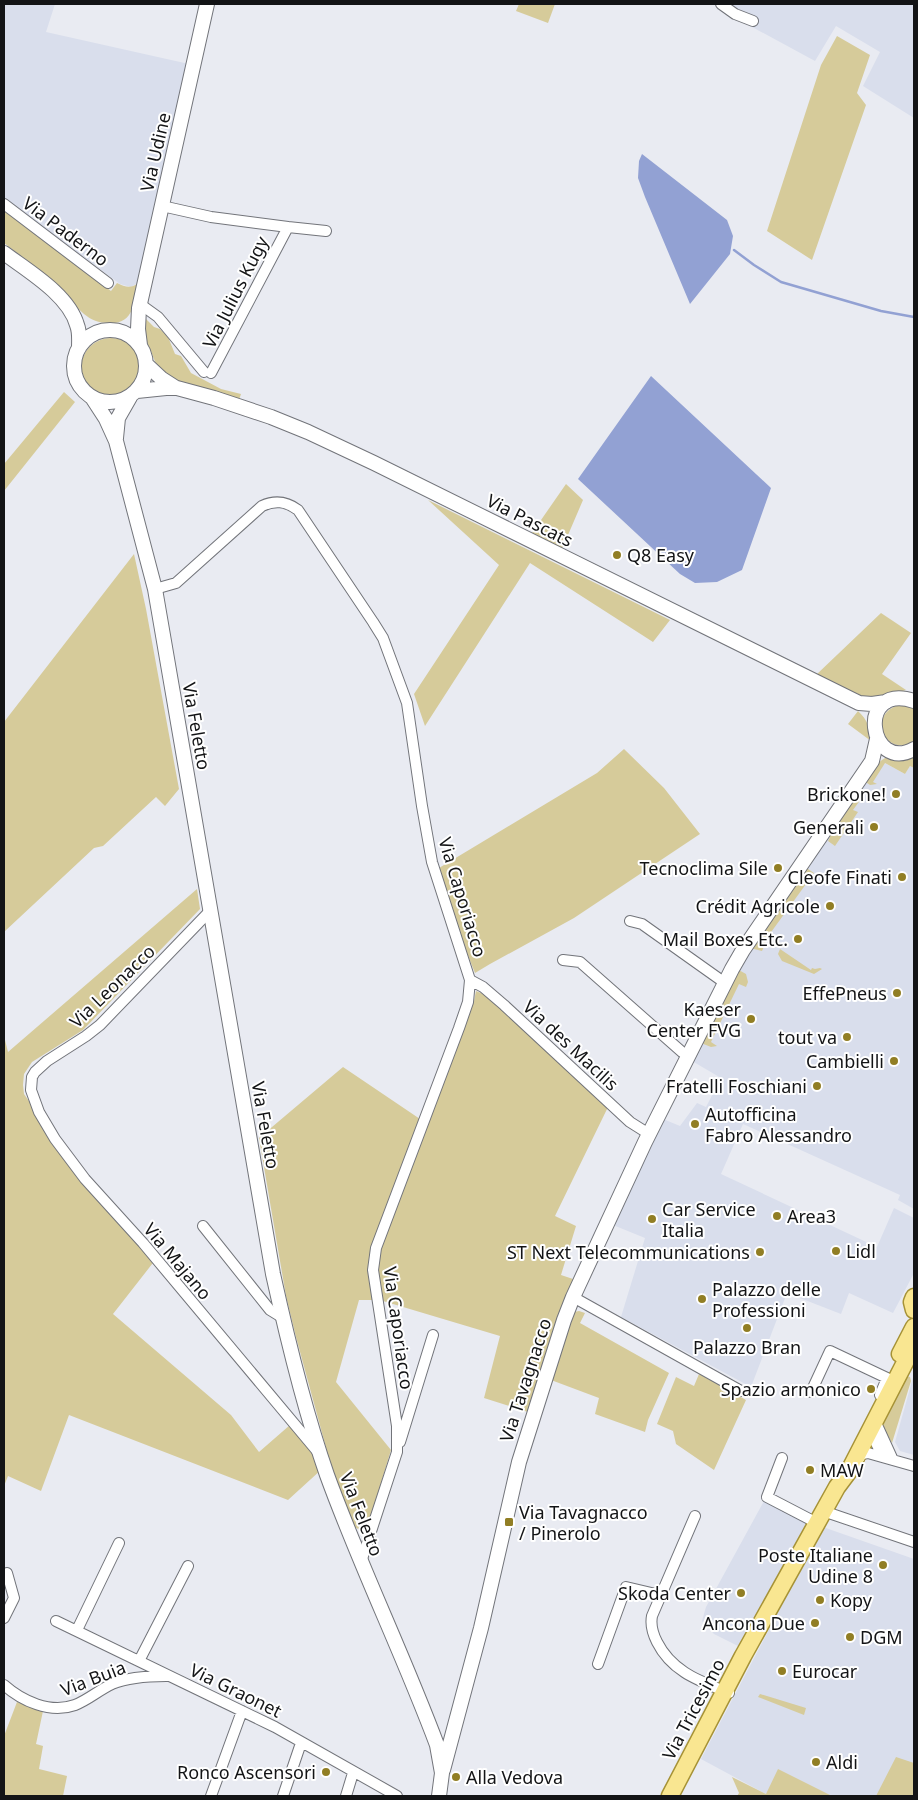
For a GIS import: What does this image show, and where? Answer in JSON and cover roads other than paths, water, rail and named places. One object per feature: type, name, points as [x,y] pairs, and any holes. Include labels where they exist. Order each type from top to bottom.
[{"type":"main road","points":[[914,1297],[912,1302],[914,1310]]},
{"type":"main road","name":"Via Tricesimo","points":[[840,1483],[841,1467],[914,1327]]},
{"type":"main road","name":"Via Tricesimo","points":[[672,1796],[728,1693],[752,1641],[914,1345]]},
{"type":"street","name":"Via Udine","points":[[140,345],[138,328],[140,306],[207,4]]},
{"type":"street","points":[[721,4],[735,14],[753,22]]},
{"type":"street","name":"Via Paderno","points":[[4,204],[108,283]]},
{"type":"street","name":"Via Julius Kugy","points":[[162,206],[211,217],[326,231]]},
{"type":"street","name":"Via Julius Kugy","points":[[140,306],[158,318],[208,372],[288,227]]},
{"type":"street","points":[[4,253],[51,289],[62,299],[74,315],[79,334],[79,348],[74,364],[75,376],[84,392],[94,399],[106,402],[118,402],[133,394],[142,384],[147,365],[145,354],[140,345],[123,332],[106,331],[74,315]]},
{"type":"street","points":[[79,348],[91,335],[130,321],[140,306]]},
{"type":"street","name":"Via Pascats","points":[[147,365],[162,379],[177,388],[244,408],[316,436],[859,703],[872,704],[910,697]]},
{"type":"street","name":"Via Pascats","points":[[133,394],[177,388]]},
{"type":"street","name":"Via Feletto","points":[[116,441],[118,418],[133,394]]},
{"type":"street","name":"Via Feletto","points":[[94,399],[106,418],[116,441],[155,589],[273,1274],[283,1318],[306,1411],[321,1455],[360,1562],[439,1752],[442,1773],[439,1796]]},
{"type":"street","name":"Via Caporiacco","points":[[155,589],[176,583],[262,506],[268,503],[287,503],[298,510],[380,633],[408,703],[422,806],[432,862],[470,980],[468,1002],[460,1028],[384,1224],[373,1260],[397,1426],[397,1452]]},
{"type":"street","points":[[886,702],[875,716],[874,725],[877,739],[892,751],[901,753],[914,749]]},
{"type":"street","name":"Via Pascats","points":[[859,703],[874,725]]},
{"type":"street","name":"Via Tavagnacco","points":[[442,1773],[482,1628],[519,1462],[557,1341],[573,1297],[649,1134],[725,983],[743,950],[872,761],[877,739]]},
{"type":"street","name":"Via Tavagnacco","points":[[872,761],[892,751]]},
{"type":"street","name":"Via Leonacco","points":[[32,1077],[39,1067],[100,1025],[210,911]]},
{"type":"street","points":[[630,921],[642,924],[725,983]]},
{"type":"street","points":[[563,960],[580,962],[682,1052],[689,1056]]},
{"type":"street","name":"Via des Macilis","points":[[470,980],[483,987],[504,1005],[630,1122],[649,1134]]},
{"type":"street","name":"Via Majano","points":[[32,1077],[31,1090],[39,1112],[74,1165],[148,1248],[321,1455]]},
{"type":"street","points":[[202,1226],[270,1310],[283,1318]]},
{"type":"street","points":[[573,1297],[741,1391]]},
{"type":"street","name":"Via Caporiacco","points":[[360,1562],[397,1452],[433,1335]]},
{"type":"street","points":[[812,1392],[830,1351],[887,1378]]},
{"type":"street","name":"Via Tricesimo","points":[[873,1423],[867,1421],[883,1391],[887,1378]]},
{"type":"street","points":[[873,1423],[888,1458]]},
{"type":"street","points":[[873,1423],[877,1425],[888,1458]]},
{"type":"street","points":[[840,1483],[852,1471],[862,1454],[868,1453],[914,1466]]},
{"type":"street","points":[[782,1458],[767,1497],[820,1517],[914,1542]]},
{"type":"street","points":[[695,1516],[660,1595],[652,1616],[651,1625],[653,1634],[665,1655],[679,1670],[728,1693]]},
{"type":"street","points":[[77,1630],[119,1543]]},
{"type":"street","points":[[139,1661],[188,1566]]},
{"type":"street","points":[[4,1618],[14,1598],[6,1573]]},
{"type":"street","points":[[598,1664],[626,1587],[660,1595]]},
{"type":"street","name":"Via Graonet","points":[[56,1621],[242,1711],[397,1796]]},
{"type":"street","name":"Via Buia","points":[[4,1685],[27,1701],[57,1708],[76,1704],[113,1684],[128,1680],[169,1676]]},
{"type":"street","points":[[211,1796],[242,1711]]},
{"type":"street","points":[[433,1736],[443,1739],[453,1736]]},
{"type":"street","points":[[283,1796],[301,1742]]},
{"type":"street","points":[[346,1796],[354,1773]]},
{"type":"water","points":[[642,154],[727,220],[733,236],[730,254],[690,304],[638,178],[639,161]]},
{"type":"water","points":[[651,376],[771,488],[742,570],[717,582],[695,583],[680,574],[578,479]]},
{"type":"waterway","points":[[734,250],[781,282],[881,311],[914,317]]},
{"type":"place","name":"Q8 Easy","points":[[617,555]]},
{"type":"place","name":"Brickone!","points":[[896,794]]},
{"type":"place","name":"Generali","points":[[874,827]]},
{"type":"place","name":"Tecnoclima Sile","points":[[778,868]]},
{"type":"place","name":"Cleofe Finati","points":[[902,877]]},
{"type":"place","name":"Crédit Agricole","points":[[830,906]]},
{"type":"place","name":"Mail Boxes Etc.","points":[[798,939]]},
{"type":"place","name":"EffePneus","points":[[897,993]]},
{"type":"place","name":"Kaeser Center FVG","points":[[751,1019]]},
{"type":"place","name":"tout va","points":[[847,1037]]},
{"type":"place","name":"Cambielli","points":[[894,1061]]},
{"type":"place","name":"Fratelli Foschiani","points":[[817,1086]]},
{"type":"place","name":"Autofficina Fabro Alessandro","points":[[695,1124]]},
{"type":"place","name":"Area3","points":[[777,1216]]},
{"type":"place","name":"Car Service Italia","points":[[652,1219]]},
{"type":"place","name":"Lidl","points":[[836,1251]]},
{"type":"place","name":"ST Next Telecommunications","points":[[760,1252]]},
{"type":"place","name":"Palazzo delle Professioni","points":[[702,1299]]},
{"type":"place","name":"Palazzo Bran","points":[[747,1328]]},
{"type":"place","name":"Spazio armonico","points":[[871,1389]]},
{"type":"place","name":"MAW","points":[[810,1470]]},
{"type":"place","name":"Via Tavagnacco / Pinerolo","points":[[509,1522]]},
{"type":"place","name":"Poste Italiane Udine 8","points":[[883,1565]]},
{"type":"place","name":"Skoda Center","points":[[741,1593]]},
{"type":"place","name":"Kopy","points":[[820,1600]]},
{"type":"place","name":"Ancona Due","points":[[815,1623]]},
{"type":"place","name":"DGM","points":[[850,1637]]},
{"type":"place","name":"Eurocar","points":[[782,1671]]},
{"type":"place","name":"Aldi","points":[[816,1762]]},
{"type":"place","name":"Ronco Ascensori","points":[[326,1772]]},
{"type":"place","name":"Alla Vedova","points":[[456,1777]]}]
